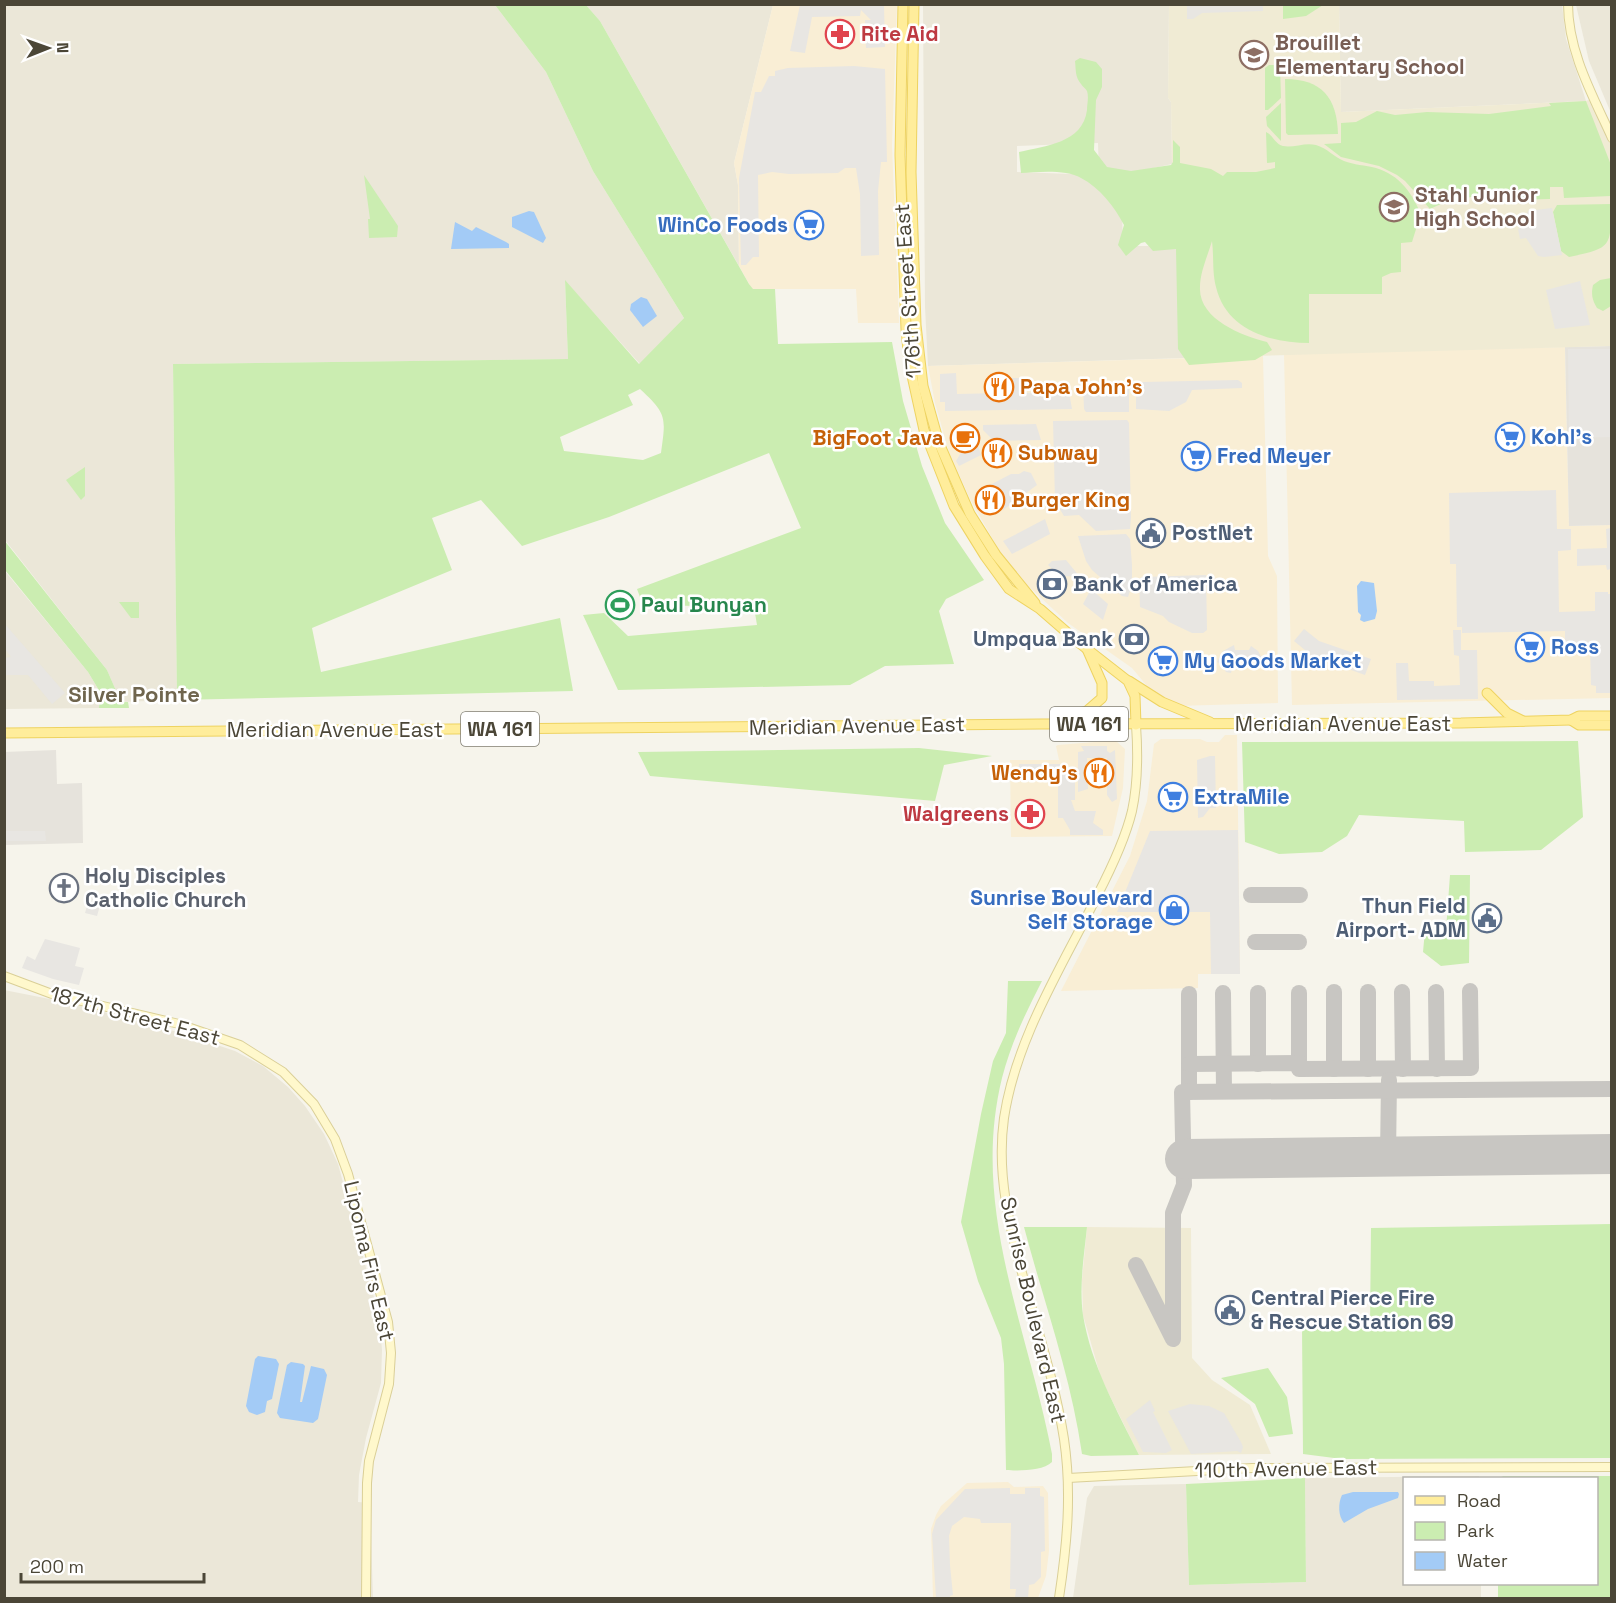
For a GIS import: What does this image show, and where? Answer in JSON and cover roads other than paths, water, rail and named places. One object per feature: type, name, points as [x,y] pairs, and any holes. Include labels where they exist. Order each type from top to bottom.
[{"type":"main road","name":"176th Street East","points":[[903,4],[900,155],[909,362],[924,430],[936,465],[954,506],[974,540],[1010,589],[1040,609],[1128,681],[1161,702],[1215,724]]},
{"type":"main road","name":"176th Street East","points":[[914,4],[911,172],[918,358],[930,412],[957,488],[981,533],[1015,580],[1040,609]]},
{"type":"main road","points":[[974,540],[1010,578],[1015,580]]},
{"type":"main road","points":[[1041,724],[1087,711],[1102,698],[1102,683],[1087,649]]},
{"type":"main road","points":[[1128,681],[1135,696],[1136,724]]},
{"type":"main road","points":[[1487,693],[1507,713],[1526,722]]},
{"type":"main road","name":"Meridian Avenue East","points":[[4,733],[1526,722],[1571,720],[1579,716],[1611,716]]},
{"type":"main road","name":"Meridian Avenue East","points":[[1571,720],[1579,724],[1611,725]]},
{"type":"street","points":[[1568,4],[1580,66],[1611,138]]},
{"type":"street","name":"Sunrise Boulevard East","points":[[1059,1599],[1068,1537],[1068,1478],[1064,1439],[1007,1214],[1002,1173],[1003,1133],[1011,1085],[1023,1044],[1103,884],[1124,836],[1135,792],[1136,724]]},
{"type":"street","name":"187th Street East","points":[[4,976],[52,994],[179,1024],[240,1045],[283,1072],[314,1104],[335,1139]]},
{"type":"street","name":"Lipoma Firs East","points":[[335,1139],[348,1174],[377,1281],[387,1322],[390,1353],[389,1384],[369,1461],[366,1599]]},
{"type":"street","name":"110th Avenue East","points":[[1068,1478],[1264,1467],[1611,1467]]},
{"type":"water","points":[[529,211],[534,212],[546,238],[543,243],[512,227],[512,217]]},
{"type":"water","points":[[455,222],[472,231],[476,227],[506,242],[509,248],[451,249]]},
{"type":"water","points":[[641,297],[647,299],[657,316],[643,327],[630,310],[631,304]]},
{"type":"water","points":[[1361,581],[1374,583],[1377,611],[1375,619],[1364,622],[1360,620],[1361,615],[1358,612],[1357,586]]},
{"type":"water","points":[[258,1356],[276,1359],[279,1364],[272,1399],[267,1401],[265,1412],[257,1415],[249,1412],[246,1406],[255,1359]]},
{"type":"water","points":[[291,1362],[305,1366],[300,1402],[302,1402],[311,1366],[324,1369],[327,1375],[318,1419],[313,1423],[280,1418],[277,1413],[287,1365]]},
{"type":"water","points":[[1353,1492],[1398,1492],[1399,1494],[1398,1498],[1368,1509],[1344,1523],[1339,1506],[1341,1498],[1342,1495]]},
{"type":"place","name":"Rite Aid","points":[[840,34]]},
{"type":"place","name":"Brouillet Elementary School","points":[[1254,55]]},
{"type":"place","name":"Stahl Junior High School","points":[[1394,207]]},
{"type":"place","name":"WinCo Foods","points":[[809,225]]},
{"type":"place","name":"Papa John's","points":[[999,387]]},
{"type":"place","name":"Kohl's","points":[[1510,437]]},
{"type":"place","name":"BigFoot Java","points":[[965,438]]},
{"type":"place","name":"Subway","points":[[997,453]]},
{"type":"place","name":"Fred Meyer","points":[[1196,456]]},
{"type":"place","name":"Burger King","points":[[990,500]]},
{"type":"place","name":"PostNet","points":[[1151,533]]},
{"type":"place","name":"Bank of America","points":[[1052,584]]},
{"type":"place","name":"Paul Bunyan","points":[[620,605]]},
{"type":"place","name":"Umpqua Bank","points":[[1134,639]]},
{"type":"place","name":"Ross","points":[[1530,647]]},
{"type":"place","name":"My Goods Market","points":[[1163,661]]},
{"type":"place","name":"Wendy's","points":[[1099,773]]},
{"type":"place","name":"ExtraMile","points":[[1173,797]]},
{"type":"place","name":"Walgreens","points":[[1030,814]]},
{"type":"place","name":"Holy Disciples Catholic Church","points":[[64,888]]},
{"type":"place","name":"Sunrise Boulevard Self Storage","points":[[1174,910]]},
{"type":"place","name":"Thun Field Airport- ADM","points":[[1487,918]]},
{"type":"place","name":"Central Pierce Fire & Rescue Station 69","points":[[1230,1310]]},
{"type":"district","name":"Silver Pointe","points":[[134,694]]}]
